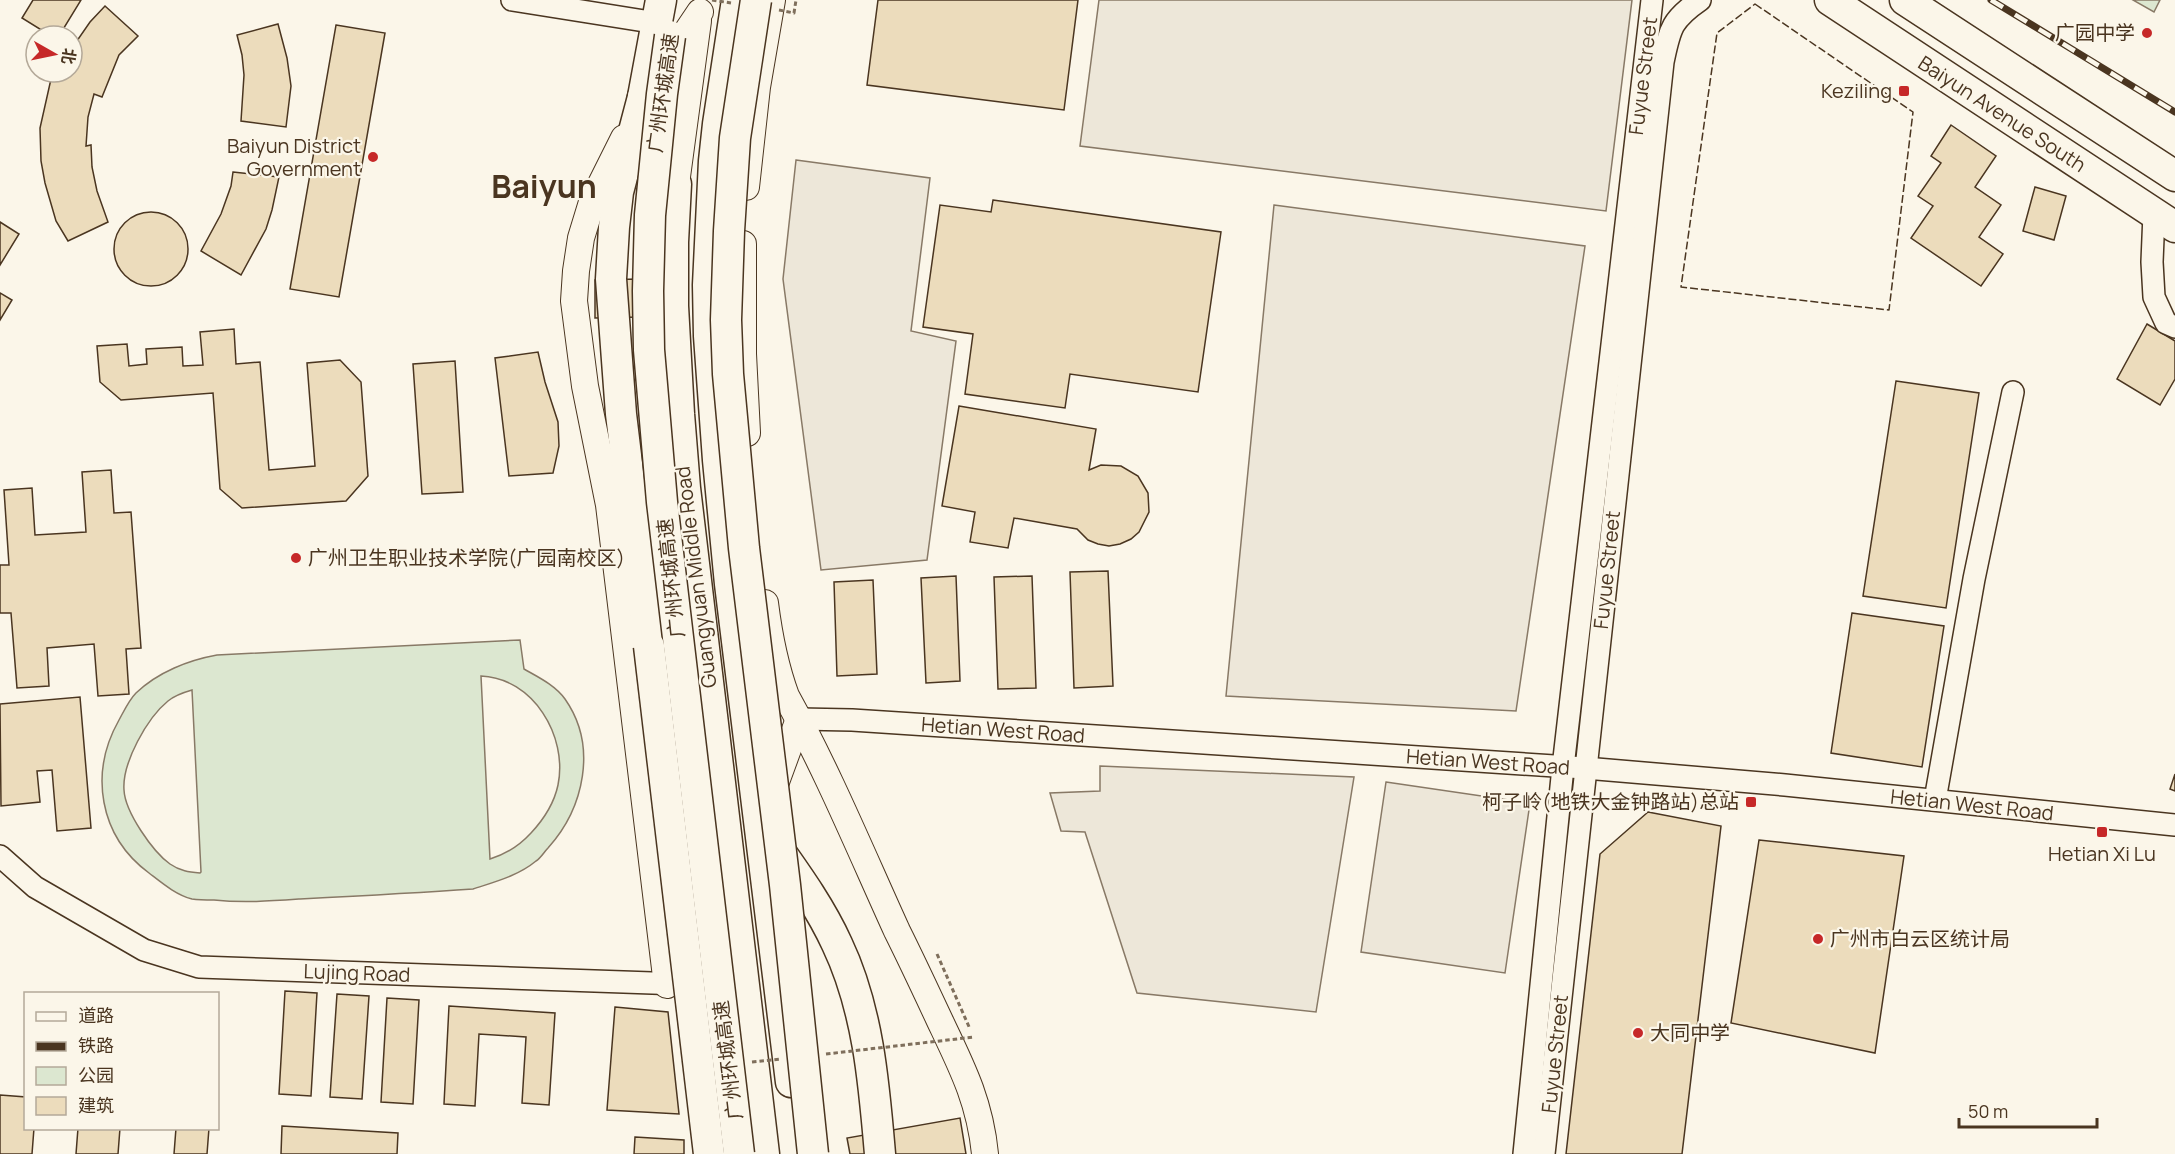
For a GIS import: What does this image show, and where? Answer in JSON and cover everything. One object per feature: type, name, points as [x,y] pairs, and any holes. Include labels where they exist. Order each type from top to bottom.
[{"type":"highway","name":"Guangyuan Middle Road","points":[[737,0],[718,124],[709,229],[709,336],[730,584],[800,1154]]},
{"type":"highway","points":[[756,0],[735,150],[726,320],[728,374],[744,548],[785,885],[813,1154]]},
{"type":"highway","name":"Baiyun Avenue South","points":[[1830,0],[2165,221]]},
{"type":"highway","points":[[1905,0],[2175,176]]},
{"type":"highway","name":"广州环城高速","points":[[693,4],[662,94],[650,214],[649,350],[665,525],[739,1154]]},
{"type":"highway","points":[[659,12],[643,97],[618,192],[611,279],[621,414],[709,1154]]},
{"type":"highway","points":[[643,97],[676,184]]},
{"type":"highway","name":"Guangyuan Middle Road","points":[[676,184],[673,253],[676,375],[686,488],[764,1154]]},
{"type":"highway","points":[[760,824],[815,902],[838,945],[856,993],[867,1044],[880,1154]]},
{"type":"main road","points":[[772,0],[757,87],[745,202],[743,354],[756,527],[771,647],[779,677],[966,1075],[977,1105],[985,1154]]},
{"type":"main road","points":[[667,984],[609,505],[585,386],[574,301],[581,238],[592,202],[643,97],[693,4]]},
{"type":"main road","name":"Guangyuan Middle Road","points":[[676,184],[693,4]]},
{"type":"main road","points":[[718,124],[745,202]]},
{"type":"main road","points":[[676,375],[663,427],[655,482],[656,550],[673,717],[727,1154]]},
{"type":"main road","points":[[730,584],[756,527]]},
{"type":"main road","points":[[673,717],[701,623]]},
{"type":"main road","points":[[760,824],[799,719]]},
{"type":"street","points":[[512,0],[659,12]]},
{"type":"street","name":"Fuyue Street","points":[[1544,1154],[1557,934],[1563,767],[1652,0]]},
{"type":"street","name":"Fuyue Street","points":[[1524,1154],[1585,768],[1663,62],[1672,25],[1683,12],[1700,0]]},
{"type":"street","points":[[2165,221],[2152,262],[2154,297],[2166,323],[2175,327]]},
{"type":"street","points":[[1935,800],[1974,579],[2013,392]]},
{"type":"street","name":"Hetian West Road","points":[[799,719],[852,720],[1585,768],[1935,800],[2175,825]]},
{"type":"street","name":"Lujing Road","points":[[0,856],[35,887],[144,950],[199,966],[667,984],[744,980]]},
{"type":"path","points":[[820,1054],[974,1037],[937,954]]},
{"type":"path","points":[[749,1063],[784,1059]]},
{"type":"green space","points":[[2133,0],[2160,0],[2154,12]]},
{"type":"green space","points":[[520,640],[524,669],[561,694],[575,717],[584,756],[578,796],[560,832],[538,860],[514,875],[473,889],[257,901],[197,900],[180,895],[132,858],[119,841],[104,802],[102,782],[104,761],[119,720],[136,693],[154,679],[174,668],[217,655]],"holes":[[[481,676],[500,679],[531,698],[543,713],[552,730],[558,748],[560,766],[554,799],[540,822],[517,846],[490,859]],[[192,690],[201,872],[200,873],[177,868],[163,858],[141,831],[129,809],[124,790],[124,779],[132,754],[152,718],[168,701]]]},
{"type":"shaded area","points":[[1099,0],[1632,0],[1606,211],[1080,146]]},
{"type":"shaded area","points":[[796,160],[930,178],[911,331],[956,341],[927,560],[821,570],[783,279]]},
{"type":"shaded area","points":[[1274,205],[1585,246],[1516,711],[1226,696]]},
{"type":"shaded area","points":[[1100,766],[1354,777],[1316,1012],[1137,993],[1085,832],[1061,831],[1050,793],[1100,791]]},
{"type":"shaded area","points":[[1386,782],[1530,803],[1505,973],[1361,952]]},
{"type":"building","points":[[33,0],[81,0],[66,24],[32,24],[22,18]]},
{"type":"building","points":[[878,0],[1078,0],[1064,110],[867,85]]},
{"type":"building","points":[[105,6],[138,36],[119,55],[102,97],[94,94],[88,117],[86,146],[91,145],[92,167],[97,191],[108,222],[68,241],[56,221],[45,183],[41,161],[40,128],[50,84],[84,84],[84,31]]},
{"type":"building","points":[[278,24],[287,58],[291,86],[286,127],[241,121],[244,75],[237,35]]},
{"type":"building","points":[[336,25],[385,33],[339,297],[290,289]]},
{"type":"building","points":[[1951,125],[1996,156],[1975,187],[2001,205],[1979,237],[2003,254],[1981,286],[1911,238],[1933,206],[1918,196],[1941,163],[1931,156]]},
{"type":"building","points":[[233,172],[279,177],[266,229],[241,275],[201,251],[221,214],[231,186]]},
{"type":"building","points":[[2035,187],[2066,196],[2054,240],[2023,231]]},
{"type":"building","points":[[993,200],[1221,232],[1198,392],[1070,374],[1065,408],[965,394],[973,334],[923,327],[940,205],[991,212]]},
{"type":"building","points":[[158,212],[178,222],[186,235],[188,249],[186,263],[178,276],[165,284],[144,286],[124,276],[116,263],[114,242],[124,222],[137,214]]},
{"type":"building","points":[[0,222],[19,234],[0,265]]},
{"type":"building","points":[[639,279],[639,317],[595,318],[595,280]]},
{"type":"building","points":[[0,293],[12,300],[0,320]]},
{"type":"building","points":[[2147,324],[2175,341],[2175,379],[2160,405],[2117,379]]},
{"type":"building","points":[[234,329],[236,364],[260,362],[269,470],[315,466],[307,363],[340,360],[361,382],[368,476],[346,501],[242,508],[220,489],[213,393],[121,400],[100,382],[97,346],[127,344],[129,366],[147,364],[146,349],[182,347],[183,366],[203,365],[200,332]]},
{"type":"building","points":[[538,352],[558,422],[559,446],[553,473],[509,476],[495,358]]},
{"type":"building","points":[[455,361],[463,492],[422,494],[413,364]]},
{"type":"building","points":[[1896,381],[1979,393],[1946,608],[1863,596]]},
{"type":"building","points":[[959,406],[1096,429],[1089,470],[1101,465],[1121,466],[1138,476],[1148,493],[1149,512],[1139,532],[1131,539],[1109,546],[1088,540],[1077,529],[1014,518],[1008,548],[970,542],[975,512],[942,506]]},
{"type":"building","points":[[111,470],[114,513],[131,512],[141,648],[126,649],[129,694],[98,696],[94,644],[47,648],[49,686],[17,688],[11,613],[0,613],[0,565],[9,565],[4,490],[32,488],[35,535],[86,532],[82,472]]},
{"type":"building","points":[[1108,571],[1113,686],[1074,688],[1070,572]]},
{"type":"building","points":[[956,576],[960,681],[926,683],[921,578]]},
{"type":"building","points":[[1032,576],[1036,688],[998,689],[994,577]]},
{"type":"building","points":[[873,580],[877,674],[837,676],[834,582]]},
{"type":"building","points":[[1852,613],[1944,626],[1922,767],[1831,753]]},
{"type":"building","points":[[80,697],[91,828],[57,831],[52,770],[37,771],[40,802],[1,806],[0,704]]},
{"type":"building","points":[[2175,774],[2175,791],[2170,789]]},
{"type":"building","name":"大同中学","points":[[1648,812],[1721,826],[1682,1154],[1566,1154],[1600,854]]},
{"type":"building","name":"广州市白云区统计局","points":[[1759,840],[1904,856],[1875,1053],[1731,1023]]},
{"type":"building","points":[[285,991],[317,993],[311,1096],[279,1094]]},
{"type":"building","points":[[337,994],[369,996],[362,1099],[330,1097]]},
{"type":"building","points":[[387,998],[419,1000],[413,1104],[381,1102]]},
{"type":"building","points":[[449,1006],[555,1013],[549,1105],[522,1103],[526,1037],[479,1034],[475,1106],[444,1104]]},
{"type":"building","points":[[615,1007],[668,1012],[679,1114],[607,1110]]},
{"type":"building","points":[[0,1095],[24,1097],[24,1130],[34,1130],[32,1154],[0,1154]]},
{"type":"building","points":[[960,1118],[966,1154],[850,1154],[847,1138]]},
{"type":"building","points":[[282,1126],[398,1133],[397,1154],[281,1154]]},
{"type":"building","points":[[78,1130],[120,1130],[118,1154],[76,1154]]},
{"type":"building","points":[[176,1130],[209,1130],[207,1154],[174,1154]]},
{"type":"building","points":[[635,1137],[684,1140],[684,1154],[634,1154]]},
{"type":"railway","points":[[1991,0],[2175,112]]},
{"type":"fence","points":[[1755,4],[1913,112],[1889,310],[1681,287],[1717,33],[1755,4]]},
{"type":"place","name":"广园中学","points":[[2147,33]]},
{"type":"place","name":"Keziling","points":[[1904,91]]},
{"type":"place","name":"Baiyun District Government","points":[[373,157]]},
{"type":"place","name":"广州卫生职业技术学院(广园南校区)","points":[[296,558]]},
{"type":"place","name":"柯子岭(地铁大金钟路站)总站","points":[[1751,802]]},
{"type":"place","name":"Hetian Xi Lu","points":[[2102,832]]},
{"type":"place","name":"广州市白云区统计局","points":[[1818,939]]},
{"type":"place","name":"大同中学","points":[[1638,1033]]},
{"type":"district","name":"Baiyun","points":[[544,187]]}]
